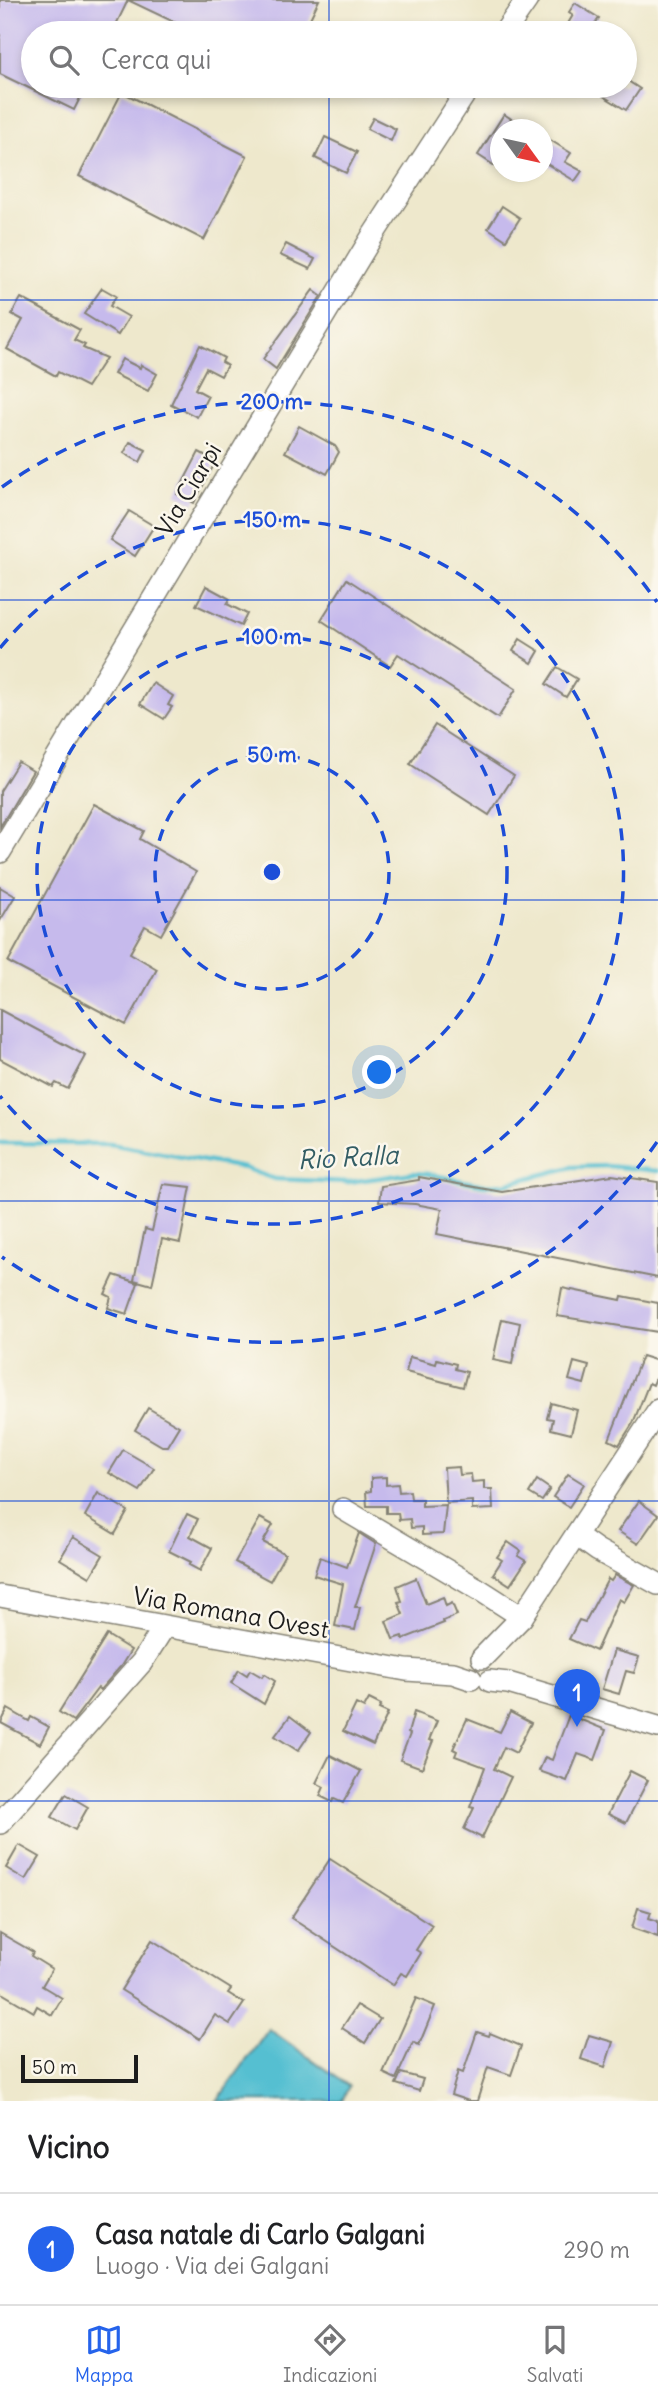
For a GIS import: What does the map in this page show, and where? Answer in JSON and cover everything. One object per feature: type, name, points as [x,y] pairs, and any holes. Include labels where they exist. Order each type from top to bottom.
[{"type":"street","points":[[512,21],[527,0]]},
{"type":"street","name":"Via Ciarpi","points":[[0,852],[373,235],[462,98]]},
{"type":"street","points":[[484,1670],[654,1424]]},
{"type":"street","points":[[343,1509],[522,1617]]},
{"type":"street","points":[[576,1535],[597,1550],[658,1584]]},
{"type":"street","name":"Via Romana Ovest","points":[[0,1597],[406,1670],[484,1670],[658,1727]]},
{"type":"street","points":[[0,1822],[142,1662],[164,1627]]},
{"type":"water","points":[[269,2029],[349,2086],[342,2101],[217,2101]]},
{"type":"building","points":[[0,0],[128,0],[118,21],[21,21],[21,84],[0,74]]},
{"type":"building","points":[[128,0],[319,0],[309,21],[172,21]]},
{"type":"building","points":[[575,3],[599,18],[597,21],[570,21],[573,15],[569,12]]},
{"type":"building","points":[[49,98],[80,98],[74,110]]},
{"type":"building","points":[[119,98],[134,98],[247,156],[204,240],[79,176]]},
{"type":"building","points":[[606,98],[634,98],[626,110]]},
{"type":"building","points":[[373,118],[396,129],[391,141],[367,129]]},
{"type":"building","points":[[490,136],[490,163],[478,155]]},
{"type":"building","points":[[325,137],[357,152],[346,173],[315,158]]},
{"type":"building","points":[[553,142],[571,153],[565,162],[582,171],[575,181],[553,168]]},
{"type":"building","points":[[502,206],[520,218],[506,240],[488,228]]},
{"type":"building","points":[[286,244],[315,259],[310,269],[280,255]]},
{"type":"building","points":[[102,288],[116,296],[110,306],[129,317],[118,335],[84,314]]},
{"type":"building","points":[[313,290],[321,296],[276,369],[263,359]]},
{"type":"building","points":[[21,298],[80,330],[74,340],[85,345],[83,348],[106,358],[87,387],[58,372],[56,376],[7,349],[23,320],[12,314]]},
{"type":"building","points":[[200,345],[224,358],[222,362],[227,365],[221,376],[206,368],[195,389],[208,396],[197,417],[171,404]]},
{"type":"building","points":[[122,359],[157,374],[148,391],[114,374]]},
{"type":"building","points":[[299,426],[335,446],[339,452],[327,474],[285,452]]},
{"type":"building","points":[[130,442],[146,450],[140,462],[124,453]]},
{"type":"building","points":[[199,452],[216,461],[194,503],[177,494]]},
{"type":"building","points":[[129,511],[154,526],[135,556],[110,540]]},
{"type":"building","points":[[347,579],[516,689],[498,718],[398,654],[390,666],[321,620]]},
{"type":"building","points":[[206,586],[230,599],[227,604],[247,614],[241,626],[196,605]]},
{"type":"building","points":[[520,639],[539,651],[532,663],[513,651]]},
{"type":"building","points":[[557,667],[577,679],[566,697],[546,684]]},
{"type":"building","points":[[153,683],[173,696],[168,705],[172,707],[164,719],[140,704]]},
{"type":"building","points":[[435,725],[514,776],[489,815],[410,764]]},
{"type":"building","points":[[18,762],[33,771],[0,827],[0,791]]},
{"type":"building","points":[[94,804],[144,831],[140,839],[196,872],[161,935],[145,926],[130,953],[157,969],[126,1025],[8,962]]},
{"type":"building","points":[[0,887],[15,896],[0,921]]},
{"type":"building","points":[[0,1010],[86,1056],[68,1089],[56,1083],[53,1087],[0,1059]]},
{"type":"building","points":[[612,1175],[658,1182],[658,1278],[437,1234],[442,1209],[379,1202],[381,1186],[419,1180],[419,1177],[502,1192]]},
{"type":"building","points":[[163,1184],[191,1187],[180,1243],[162,1239],[152,1285],[134,1280],[145,1229],[152,1231]]},
{"type":"building","points":[[114,1275],[138,1283],[127,1314],[108,1308],[111,1297],[105,1294]]},
{"type":"building","points":[[562,1288],[621,1300],[622,1296],[658,1303],[658,1332],[557,1316]]},
{"type":"building","points":[[502,1319],[520,1323],[512,1364],[493,1360]]},
{"type":"building","points":[[642,1356],[658,1361],[658,1373],[653,1385],[649,1383],[633,1423],[619,1445],[609,1440]]},
{"type":"building","points":[[410,1357],[436,1364],[437,1359],[456,1364],[455,1369],[467,1372],[463,1387],[406,1372]]},
{"type":"building","points":[[574,1362],[589,1366],[584,1384],[569,1380]]},
{"type":"building","points":[[551,1403],[577,1410],[571,1434],[551,1429],[553,1419],[547,1418]]},
{"type":"building","points":[[148,1408],[179,1426],[167,1446],[162,1446],[135,1430]]},
{"type":"building","points":[[123,1450],[154,1468],[140,1491],[109,1473]]},
{"type":"building","points":[[459,1467],[460,1475],[471,1474],[472,1482],[484,1481],[484,1489],[492,1489],[493,1509],[472,1510],[472,1501],[446,1503],[444,1468]]},
{"type":"building","points":[[568,1474],[584,1484],[569,1507],[553,1497]]},
{"type":"building","points":[[386,1477],[386,1485],[398,1484],[399,1492],[410,1491],[411,1499],[422,1499],[422,1506],[446,1505],[443,1534],[422,1535],[422,1527],[411,1528],[410,1519],[399,1520],[398,1513],[386,1513],[386,1506],[367,1506],[366,1492],[371,1491],[371,1478]]},
{"type":"building","points":[[537,1480],[550,1489],[542,1501],[529,1493]]},
{"type":"building","points":[[98,1493],[128,1511],[115,1534],[85,1516]]},
{"type":"building","points":[[639,1501],[658,1515],[638,1544],[618,1531]]},
{"type":"building","points":[[187,1514],[198,1519],[190,1536],[212,1548],[200,1571],[189,1565],[191,1562],[169,1551]]},
{"type":"building","points":[[260,1518],[273,1525],[263,1542],[285,1554],[270,1581],[235,1562]]},
{"type":"building","points":[[359,1533],[376,1544],[355,1607],[360,1607],[355,1630],[335,1626],[343,1584],[314,1575],[320,1557],[347,1567]]},
{"type":"building","points":[[73,1537],[103,1555],[90,1577],[60,1559]]},
{"type":"building","points":[[508,1542],[521,1551],[518,1556],[526,1561],[510,1585],[493,1574],[502,1560],[497,1557]]},
{"type":"building","points":[[615,1575],[634,1585],[624,1602],[619,1599],[596,1651],[569,1639],[579,1620],[585,1622],[608,1579],[611,1581]]},
{"type":"building","points":[[416,1578],[426,1604],[443,1597],[446,1606],[452,1603],[457,1615],[403,1639],[402,1636],[393,1639],[386,1621],[403,1614],[398,1602],[402,1601],[397,1586]]},
{"type":"building","points":[[107,1635],[131,1650],[121,1666],[100,1690],[98,1688],[73,1721],[59,1712]]},
{"type":"building","points":[[614,1650],[639,1657],[634,1673],[626,1671],[619,1694],[602,1689]]},
{"type":"building","points":[[239,1670],[247,1675],[250,1670],[262,1677],[264,1674],[275,1681],[264,1704],[231,1683]]},
{"type":"building","points":[[369,1699],[381,1705],[379,1709],[388,1713],[373,1745],[343,1731],[356,1704],[364,1708]]},
{"type":"building","points":[[8,1709],[29,1721],[31,1717],[49,1727],[40,1744],[1,1723]]},
{"type":"building","points":[[414,1712],[437,1721],[429,1740],[433,1741],[422,1768],[400,1760],[410,1734],[408,1733]]},
{"type":"building","points":[[510,1712],[531,1723],[516,1753],[504,1747],[494,1769],[511,1777],[482,1838],[464,1829],[474,1808],[470,1807],[485,1767],[455,1756],[457,1751],[453,1749],[467,1719],[500,1732]]},
{"type":"building","points":[[569,1715],[606,1730],[595,1760],[578,1754],[567,1781],[539,1771],[545,1757],[552,1760]]},
{"type":"building","points":[[290,1716],[311,1732],[298,1751],[275,1736]]},
{"type":"building","points":[[330,1755],[361,1771],[343,1803],[334,1799],[332,1802],[320,1796],[324,1787],[316,1783]]},
{"type":"building","points":[[630,1771],[648,1780],[626,1823],[608,1814]]},
{"type":"building","points":[[66,1794],[88,1807],[75,1830],[52,1817]]},
{"type":"building","points":[[19,1845],[40,1857],[26,1880],[6,1868]]},
{"type":"building","points":[[330,1859],[432,1925],[416,1950],[421,1953],[407,1976],[401,1973],[393,1985],[291,1918]]},
{"type":"building","points":[[638,1908],[651,1912],[649,1918],[658,1921],[658,1937],[632,1928]]},
{"type":"building","points":[[0,1933],[33,1952],[31,1956],[52,1969],[42,1986],[62,1998],[52,2015],[37,2006],[34,2012],[0,1992]]},
{"type":"building","points":[[152,1940],[231,1989],[228,1993],[244,2003],[230,2024],[215,2015],[200,2039],[121,1990]]},
{"type":"building","points":[[416,1998],[435,2006],[419,2045],[413,2042],[396,2079],[383,2073]]},
{"type":"building","points":[[357,2005],[380,2019],[365,2043],[342,2028]]},
{"type":"building","points":[[477,2032],[489,2036],[490,2033],[521,2046],[511,2075],[488,2067],[477,2101],[469,2101],[451,2095],[458,2071],[463,2073]]},
{"type":"building","points":[[589,2035],[613,2042],[605,2067],[581,2059]]},
{"type":"building","points":[[401,2073],[423,2079],[419,2091],[396,2084]]},
{"type":"waterway","name":"Rio Ralla","points":[[0,1143],[110,1144],[244,1168],[274,1179],[349,1182],[413,1173],[484,1185],[505,1184],[572,1167],[608,1166],[658,1171]]},
{"type":"place","name":"Casa natale di Carlo Galgani","points":[[577,1727]]}]
